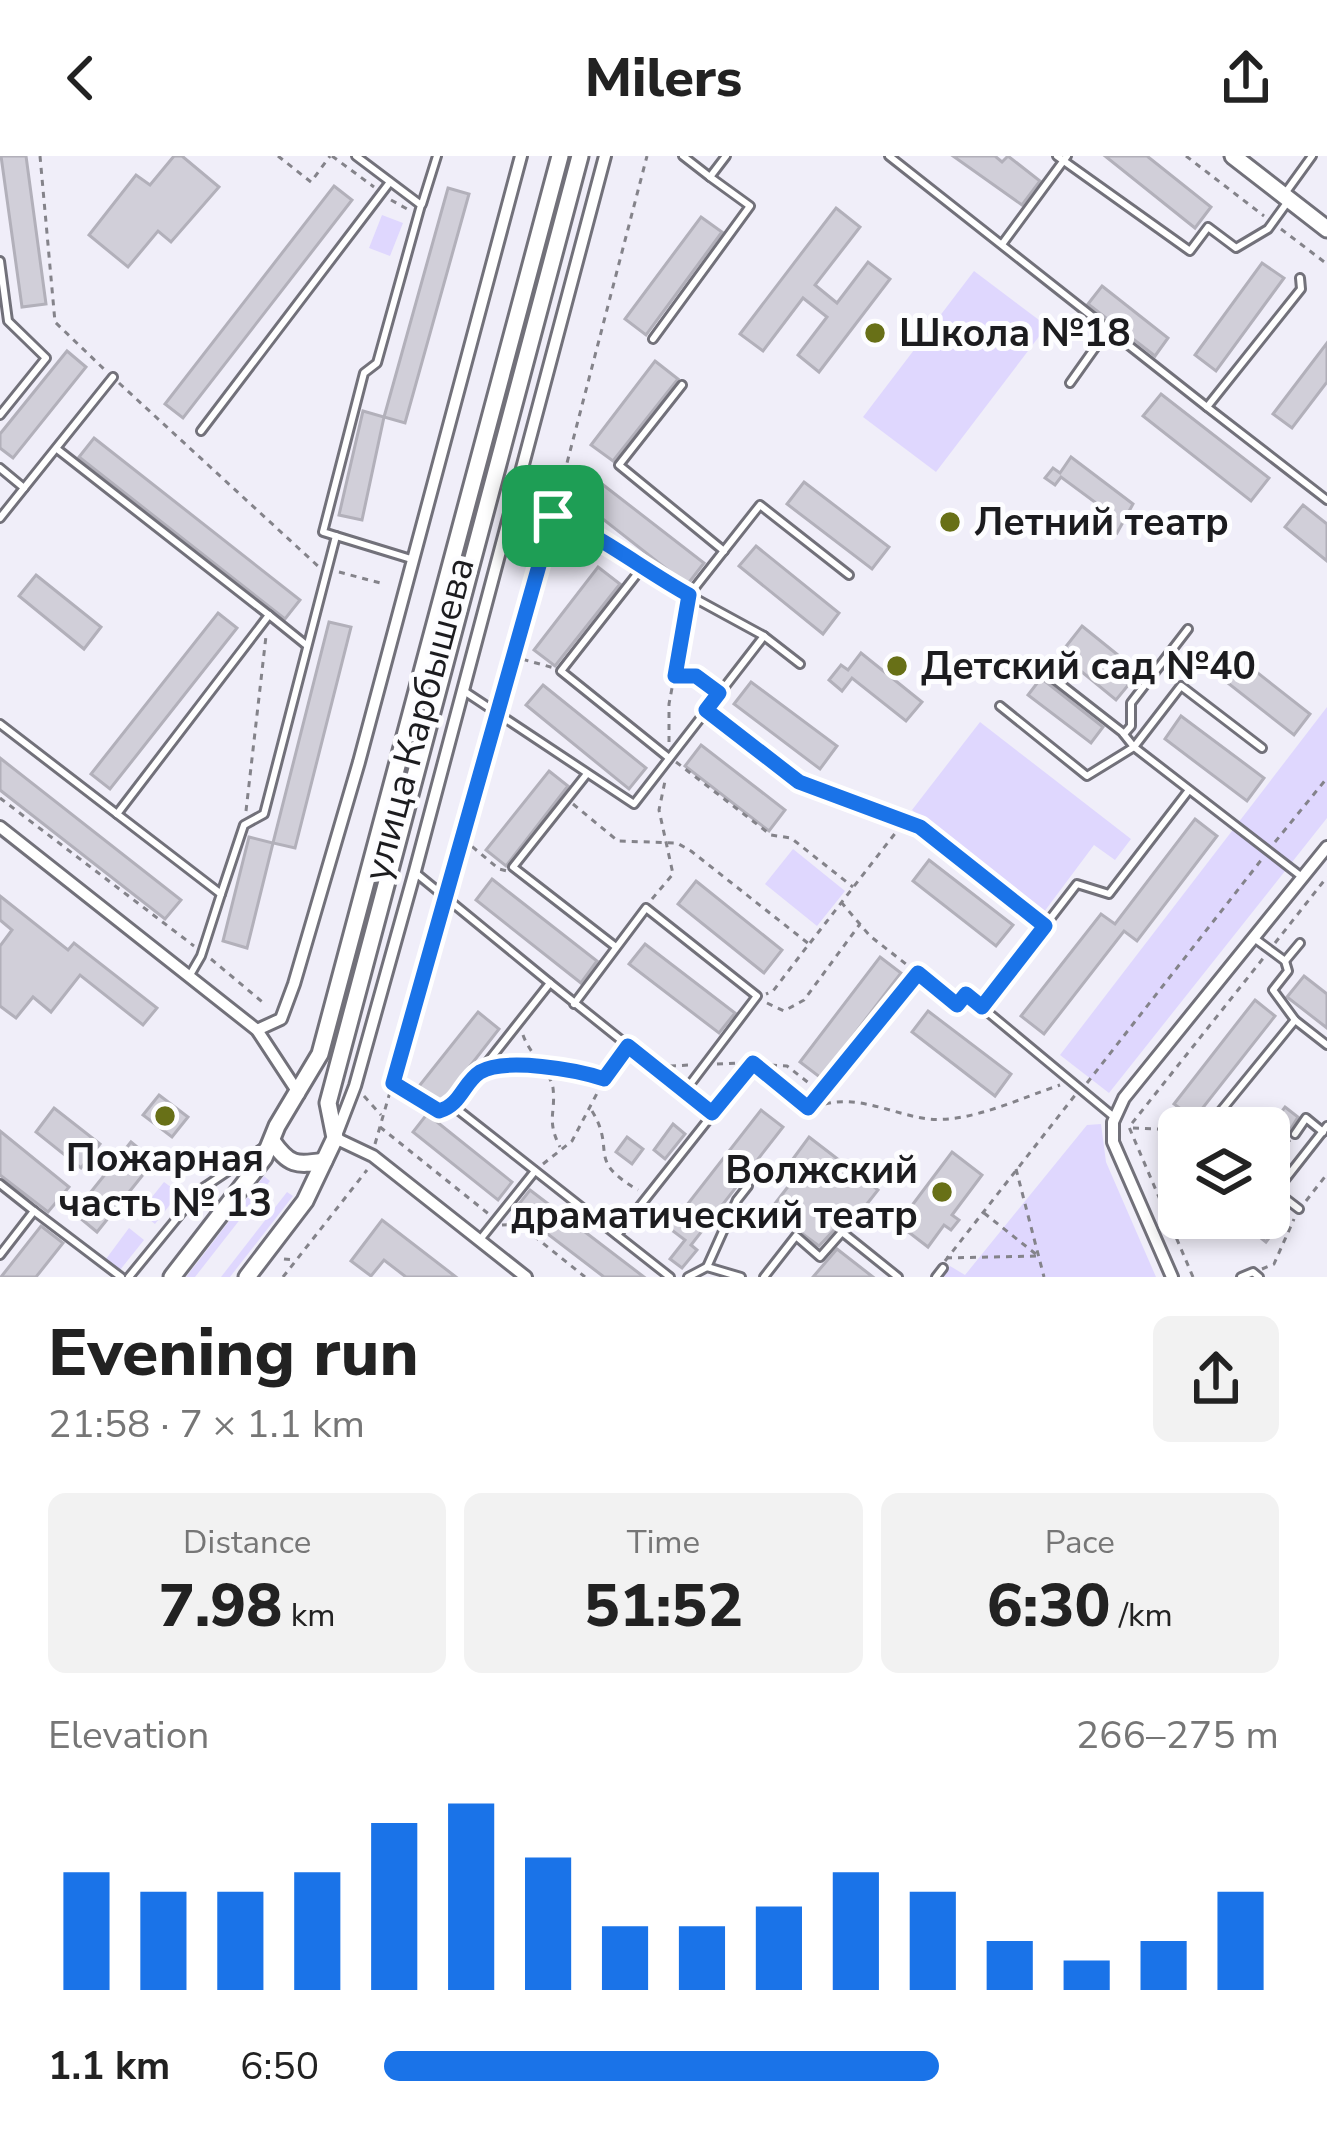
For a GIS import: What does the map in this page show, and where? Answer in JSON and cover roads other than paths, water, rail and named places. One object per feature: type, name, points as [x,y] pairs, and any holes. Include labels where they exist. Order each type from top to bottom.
[{"type":"street","name":"улица Карбышева","points":[[257,1030],[281,1019],[294,984],[521,156]]},
{"type":"street","name":"улица Карбышева","points":[[299,1094],[320,1054],[560,156]]},
{"type":"street","name":"улица Карбышева","points":[[328,1103],[580,156]]},
{"type":"street","name":"улица Карбышева","points":[[247,1277],[305,1201],[355,1085],[605,156]]},
{"type":"street","points":[[1233,156],[1327,229]]},
{"type":"street","points":[[0,827],[257,1030],[299,1094],[328,1103],[335,1138],[373,1156],[526,1277]]},
{"type":"street","points":[[1172,1277],[1113,1142],[1114,1117],[1124,1098],[1327,847]]},
{"type":"street","points":[[172,1277],[264,1158],[287,1107],[299,1094]]},
{"type":"street","points":[[272,1141],[289,1163],[324,1161]]},
{"type":"lane","points":[[356,156],[421,205]]},
{"type":"lane","points":[[411,559],[323,532],[364,373],[377,363],[436,156]]},
{"type":"lane","points":[[653,339],[750,206],[683,156]]},
{"type":"lane","points":[[710,177],[726,156]]},
{"type":"lane","points":[[889,156],[1327,500]]},
{"type":"lane","points":[[1003,243],[1063,158],[1190,251],[1208,226],[1236,248],[1273,223],[1312,156]]},
{"type":"lane","points":[[201,430],[390,182]]},
{"type":"lane","points":[[0,261],[8,321],[46,358],[0,416]]},
{"type":"lane","points":[[1300,278],[1301,289]]},
{"type":"lane","points":[[1207,406],[1301,289],[1312,286]]},
{"type":"lane","points":[[1070,383],[1109,328]]},
{"type":"lane","points":[[0,518],[113,377]]},
{"type":"lane","points":[[682,385],[619,465],[724,551]]},
{"type":"lane","points":[[57,449],[307,645]]},
{"type":"lane","points":[[0,468],[24,488]]},
{"type":"lane","points":[[511,499],[594,532],[641,569],[764,636],[800,664]]},
{"type":"lane","points":[[689,595],[760,506],[849,575]]},
{"type":"lane","points":[[190,975],[244,825],[264,814],[336,536]]},
{"type":"lane","points":[[641,569],[561,670],[670,758]]},
{"type":"lane","points":[[117,814],[268,615]]},
{"type":"lane","points":[[1124,734],[1131,726],[1131,703],[1188,629]]},
{"type":"lane","points":[[461,689],[634,804],[764,636]]},
{"type":"lane","points":[[1040,668],[1302,877]]},
{"type":"lane","points":[[1000,706],[1087,776],[1134,747],[1181,686],[1262,748]]},
{"type":"lane","points":[[706,710],[799,782],[920,827],[1045,926]]},
{"type":"lane","points":[[0,724],[221,894]]},
{"type":"lane","points":[[587,774],[513,867],[616,947]]},
{"type":"lane","points":[[982,1007],[1077,884],[1109,894],[1189,790]]},
{"type":"lane","points":[[415,871],[712,1113]]},
{"type":"lane","points":[[574,1004],[646,908],[757,996],[685,1091]]},
{"type":"lane","points":[[1254,938],[1285,961],[1288,971],[1273,990],[1295,1020],[1327,1045]]},
{"type":"lane","points":[[1285,961],[1300,943]]},
{"type":"lane","points":[[617,1235],[753,1063],[808,1108],[918,973],[957,1005],[966,994],[1114,1117]]},
{"type":"lane","points":[[550,983],[453,1106],[670,1277]]},
{"type":"lane","points":[[1225,1107],[1295,1020]]},
{"type":"lane","points":[[1290,1169],[1325,1129],[1306,1118],[1295,1134]]},
{"type":"lane","points":[[0,1184],[125,1277],[200,1190],[272,1141]]},
{"type":"lane","points":[[479,1240],[535,1171]]},
{"type":"lane","points":[[688,1277],[707,1267],[748,1186]]},
{"type":"lane","points":[[1290,1202],[1299,1209]]},
{"type":"lane","points":[[0,1255],[34,1211]]},
{"type":"lane","points":[[764,1277],[796,1236],[820,1257],[842,1232],[898,1277]]},
{"type":"lane","points":[[936,1277],[945,1263]]},
{"type":"lane","points":[[707,1267],[741,1277]]},
{"type":"lane","points":[[1241,1277],[1256,1275]]},
{"type":"place","name":"Школа №18","points":[[875,333]]},
{"type":"place","name":"Летний театр","points":[[950,522]]},
{"type":"place","name":"Детский сад №40","points":[[897,666]]},
{"type":"place","name":"Пожарная часть № 13","points":[[165,1116]]},
{"type":"place","name":"Волжский драматический театр","points":[[942,1192]]}]
